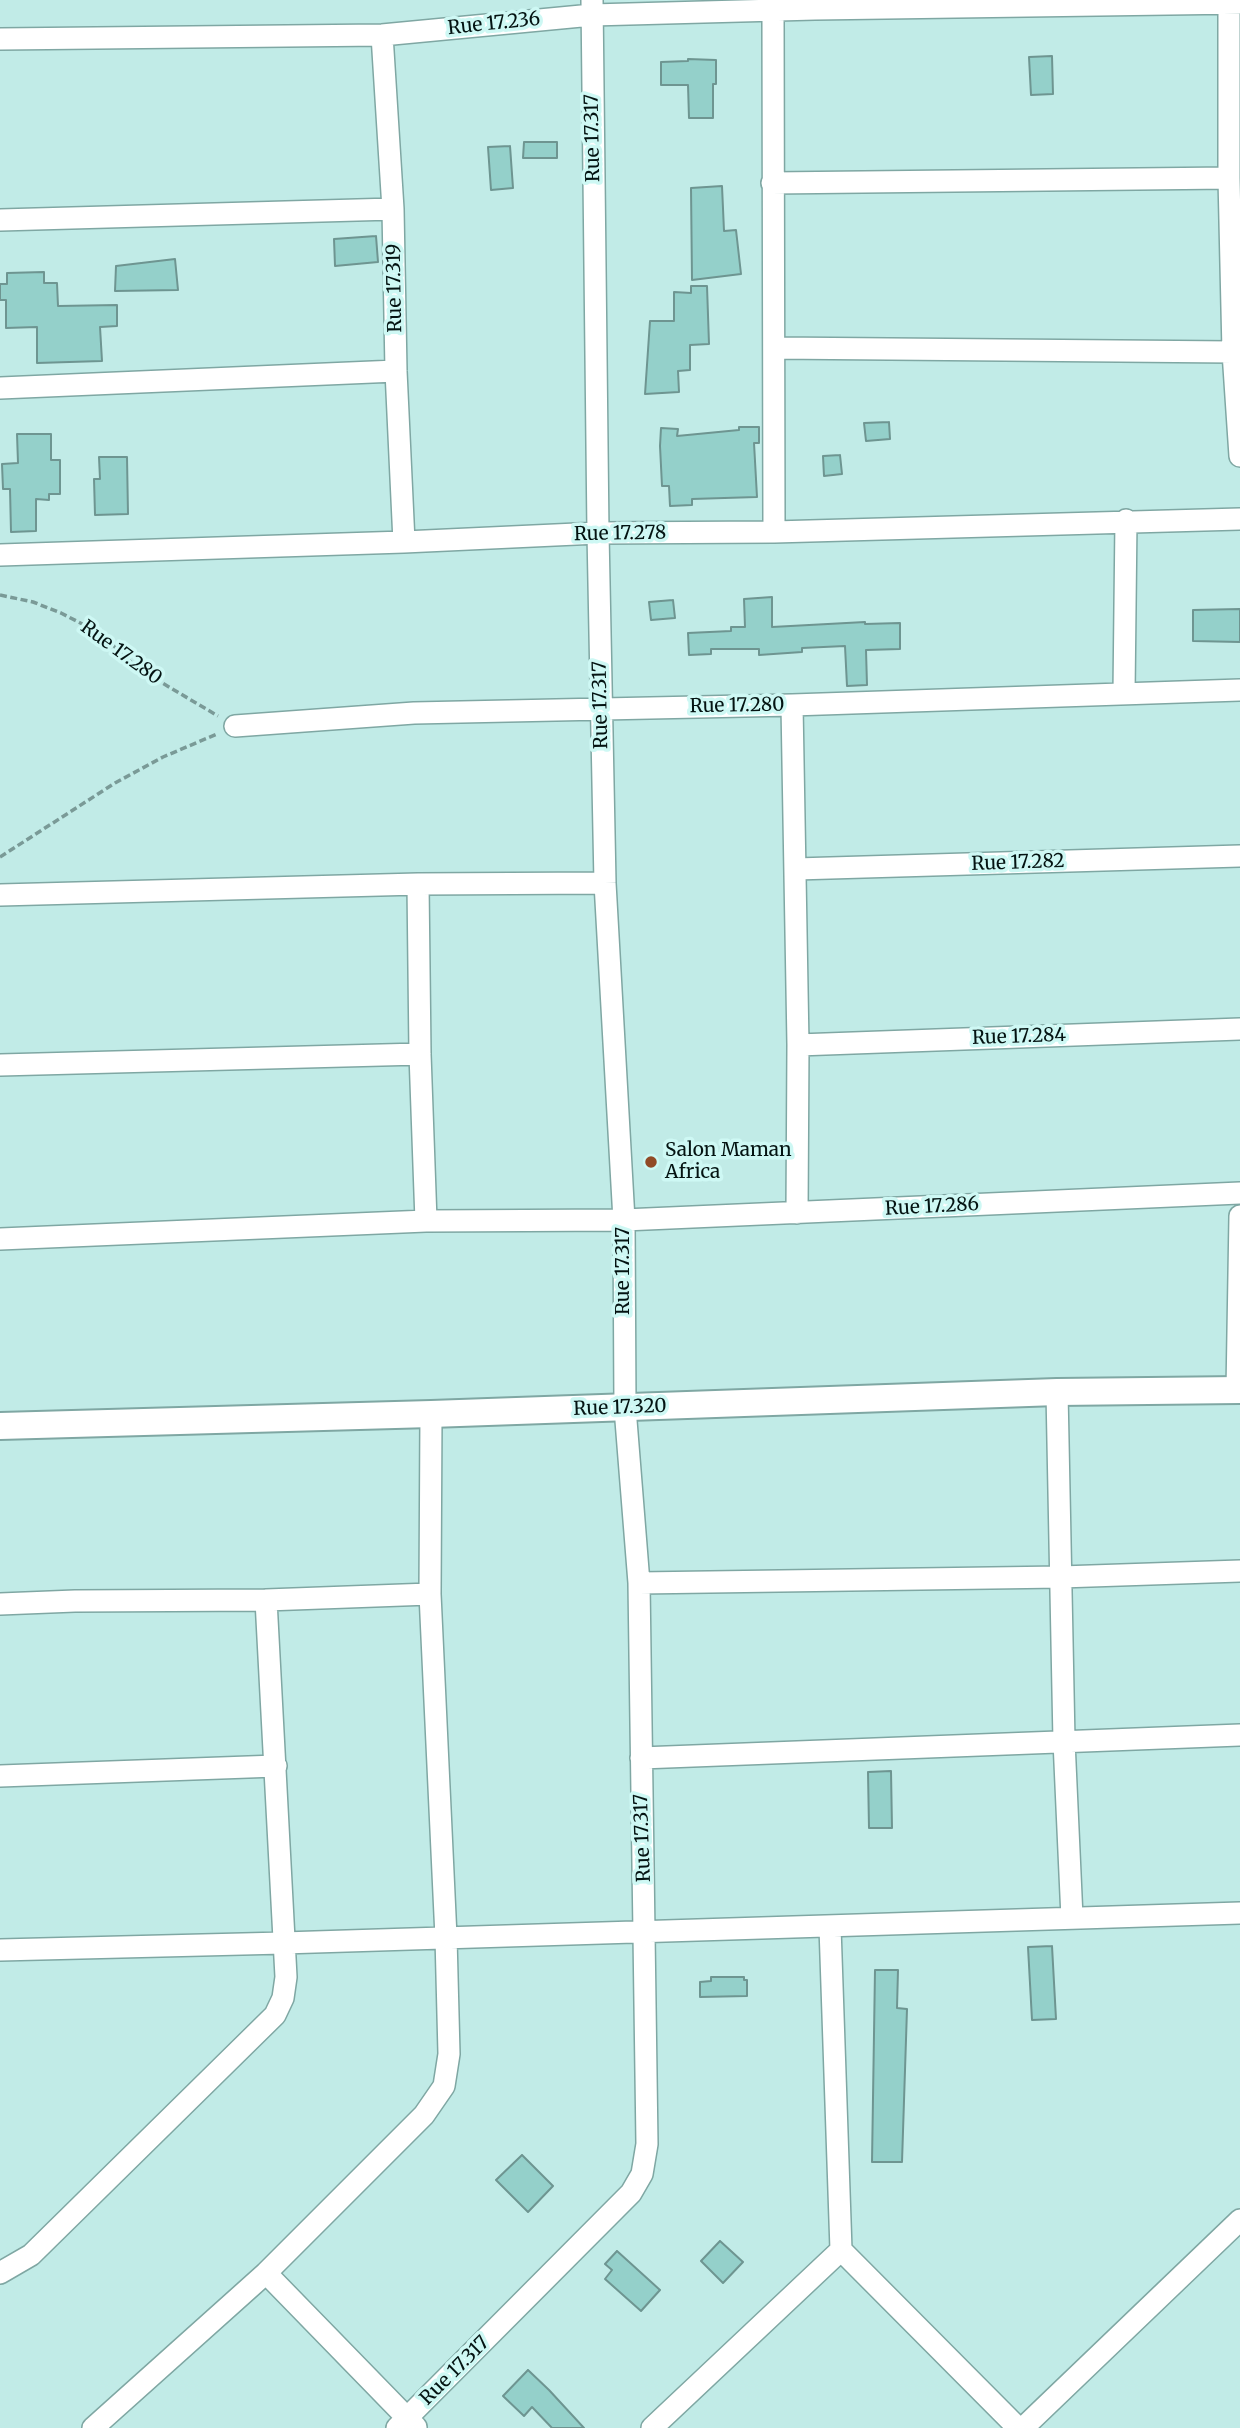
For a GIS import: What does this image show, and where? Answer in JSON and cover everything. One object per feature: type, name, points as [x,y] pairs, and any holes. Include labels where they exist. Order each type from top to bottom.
[{"type":"street","name":"Rue 17.236","points":[[0,40],[382,35],[592,8],[773,11],[819,4],[1234,4]]},
{"type":"street","points":[[1234,4],[1229,178],[1233,352],[1240,456]]},
{"type":"street","name":"Rue 17.317","points":[[407,2425],[631,2193],[642,2174],[647,2144],[639,1583],[625,1408],[624,1220],[605,883],[597,533],[592,8]]},
{"type":"street","points":[[773,11],[774,532]]},
{"type":"street","name":"Rue 17.319","points":[[382,35],[393,209],[396,371],[404,542]]},
{"type":"street","points":[[772,183],[1229,178]]},
{"type":"street","points":[[0,220],[393,209]]},
{"type":"street","points":[[775,348],[1233,352]]},
{"type":"street","points":[[0,388],[396,371]]},
{"type":"street","name":"Rue 17.278","points":[[0,555],[597,533],[774,532],[1126,520],[1240,519]]},
{"type":"street","points":[[1124,693],[1126,520]]},
{"type":"street","name":"Rue 17.280","points":[[234,726],[414,713],[792,705],[1240,690]]},
{"type":"street","points":[[792,705],[798,1045],[797,1213]]},
{"type":"street","name":"Rue 17.282","points":[[796,869],[1240,856]]},
{"type":"street","points":[[0,895],[418,884],[605,883]]},
{"type":"street","points":[[418,884],[426,1221]]},
{"type":"street","name":"Rue 17.284","points":[[798,1045],[1240,1029]]},
{"type":"street","points":[[0,1065],[420,1054]]},
{"type":"street","name":"Rue 17.286","points":[[0,1240],[426,1221],[624,1220],[1240,1194]]},
{"type":"street","points":[[1239,1390],[1240,1216]]},
{"type":"street","name":"Rue 17.320","points":[[0,1426],[431,1415],[1057,1392],[1239,1390]]},
{"type":"street","points":[[1057,1392],[1064,1741],[1072,1918]]},
{"type":"street","points":[[93,2428],[265,2273],[424,2115],[444,2085],[449,2054],[430,1594],[431,1415]]},
{"type":"street","points":[[639,1583],[1061,1577],[1240,1571]]},
{"type":"street","points":[[0,1604],[266,1600],[430,1594]]},
{"type":"street","points":[[0,2273],[31,2255],[275,2015],[283,1998],[286,1977],[266,1600]]},
{"type":"street","points":[[640,1758],[1240,1735]]},
{"type":"street","points":[[0,1776],[276,1766]]},
{"type":"street","points":[[0,1950],[1240,1913]]},
{"type":"street","points":[[830,1927],[841,2250],[1021,2428],[1240,2220]]},
{"type":"street","points":[[652,2428],[841,2250]]},
{"type":"street","points":[[265,2273],[407,2425]]},
{"type":"path","name":"Rue 17.280","points":[[0,595],[52,610],[94,630],[137,668],[234,726]]},
{"type":"path","points":[[0,857],[115,783],[163,757],[234,726]]},
{"type":"building","points":[[1052,56],[1053,94],[1031,95],[1029,57]]},
{"type":"building","points":[[716,60],[713,118],[689,118],[688,85],[661,85],[661,62]]},
{"type":"building","points":[[524,142],[557,142],[557,158],[523,158]]},
{"type":"building","points":[[510,146],[513,188],[491,190],[488,147]]},
{"type":"building","points":[[722,186],[724,231],[736,230],[741,274],[692,280],[691,188]]},
{"type":"building","points":[[376,236],[378,262],[335,266],[334,239]]},
{"type":"building","points":[[175,259],[178,290],[115,291],[116,266]]},
{"type":"building","points":[[44,272],[44,283],[57,283],[58,306],[117,305],[117,326],[100,327],[102,361],[37,363],[37,327],[6,328],[6,300],[0,300],[0,284],[7,284],[7,273]]},
{"type":"building","points":[[691,286],[707,286],[709,344],[690,345],[690,370],[678,371],[679,392],[645,394],[650,321],[674,321],[674,292],[691,293]]},
{"type":"building","points":[[889,422],[890,439],[866,441],[864,423]]},
{"type":"building","points":[[739,427],[759,427],[759,443],[754,443],[757,497],[692,499],[692,505],[670,506],[669,486],[662,486],[661,428],[678,429],[677,436],[739,430]]},
{"type":"building","points":[[17,434],[51,434],[51,460],[60,460],[60,494],[49,494],[49,500],[36,499],[36,531],[11,532],[10,489],[3,489],[2,464],[18,463]]},
{"type":"building","points":[[840,455],[842,474],[824,476],[823,456]]},
{"type":"building","points":[[99,457],[127,457],[128,514],[95,515],[94,479],[100,479]]},
{"type":"building","points":[[772,597],[772,627],[900,623],[900,649],[866,650],[867,685],[847,686],[845,646],[802,648],[802,652],[759,655],[759,649],[711,649],[711,654],[689,655],[688,633],[731,631],[731,627],[745,627],[744,599]]},
{"type":"building","points":[[673,600],[675,618],[651,620],[649,602]]},
{"type":"building","points":[[1240,609],[1240,642],[1193,641],[1193,610]]},
{"type":"building","points":[[891,1771],[892,1828],[869,1828],[868,1772]]},
{"type":"building","points":[[1052,1946],[1056,2019],[1032,2020],[1028,1947]]},
{"type":"building","points":[[875,1970],[898,1970],[897,2008],[907,2009],[902,2162],[872,2162]]},
{"type":"building","points":[[711,1977],[744,1977],[744,1980],[747,1980],[747,1996],[700,1997],[700,1982],[711,1981]]},
{"type":"building","points":[[522,2155],[553,2186],[528,2212],[496,2180]]},
{"type":"building","points":[[720,2241],[743,2262],[723,2283],[701,2261]]},
{"type":"building","points":[[617,2251],[660,2290],[641,2311],[605,2279],[612,2270],[605,2264]]},
{"type":"building","points":[[528,2370],[584,2428],[552,2428],[532,2407],[524,2416],[503,2396]]},
{"type":"place","name":"Salon Maman Africa","points":[[651,1162]]}]
